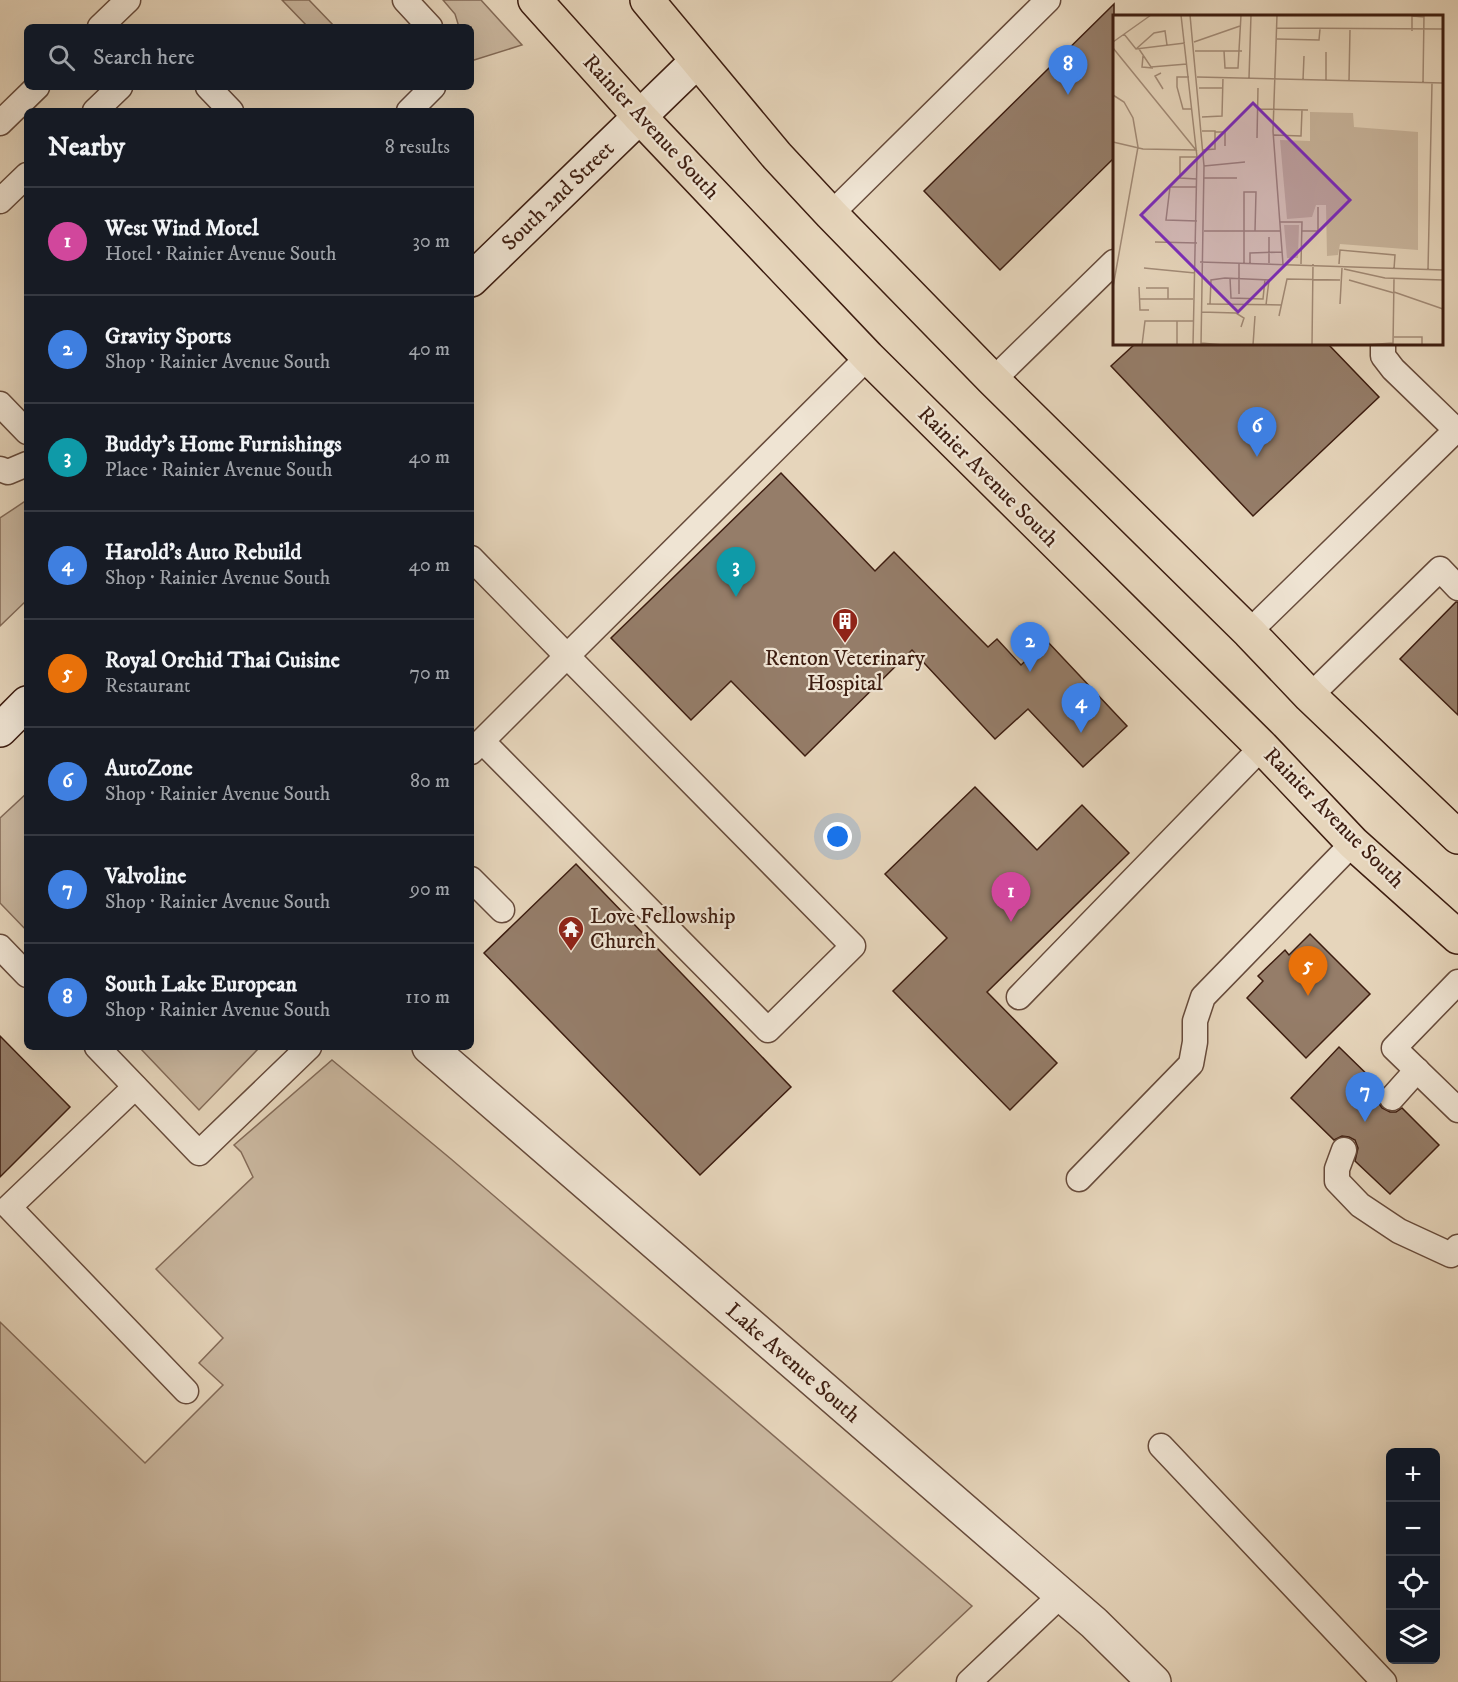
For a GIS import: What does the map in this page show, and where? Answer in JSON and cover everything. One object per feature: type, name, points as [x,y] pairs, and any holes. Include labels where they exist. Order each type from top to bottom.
[{"type":"main road","name":"Rainier Avenue South","points":[[535,0],[640,117],[868,357],[1262,747],[1353,843],[1458,937]]},
{"type":"main road","points":[[647,0],[777,156],[831,214],[993,380],[1249,632],[1310,696],[1458,837]]},
{"type":"street","name":"South 2nd Street","points":[[474,277],[697,61]]},
{"type":"street","points":[[0,730],[24,706]]},
{"type":"street","name":"Lake Avenue South","points":[[432,1050],[1094,1623],[1154,1682]]},
{"type":"lane","points":[[103,24],[128,0]]},
{"type":"lane","points":[[405,0],[427,24]]},
{"type":"lane","points":[[831,214],[1048,0]]},
{"type":"lane","points":[[0,123],[34,90]]},
{"type":"lane","points":[[98,108],[117,90]]},
{"type":"lane","points":[[211,90],[228,108]]},
{"type":"lane","points":[[412,108],[430,90]]},
{"type":"lane","points":[[0,201],[24,178]]},
{"type":"lane","points":[[993,380],[1113,263]]},
{"type":"lane","points":[[1249,632],[1455,430],[1393,369],[1383,356],[1383,345]]},
{"type":"lane","points":[[474,561],[567,656],[853,945],[768,1030],[476,747],[567,656],[868,357]]},
{"type":"lane","points":[[0,404],[24,429]]},
{"type":"lane","points":[[0,469],[8,472],[24,465]]},
{"type":"lane","points":[[1310,696],[1440,569],[1458,588]]},
{"type":"lane","points":[[1019,997],[1262,747]]},
{"type":"lane","points":[[1079,1179],[1191,1064],[1196,1042],[1196,1022],[1203,997],[1353,843]]},
{"type":"lane","points":[[474,882],[502,910]]},
{"type":"lane","points":[[0,947],[24,972]]},
{"type":"lane","points":[[1458,982],[1394,1048],[1458,1110]]},
{"type":"lane","points":[[100,1050],[199,1153],[306,1050]]},
{"type":"lane","points":[[1392,1098],[1417,1070]]},
{"type":"lane","points":[[135,1087],[9,1207],[186,1391]]},
{"type":"lane","points":[[1344,1150],[1337,1169],[1337,1181],[1360,1205],[1399,1231],[1454,1251]]},
{"type":"lane","points":[[1161,1446],[1378,1680]]},
{"type":"lane","points":[[969,1682],[1061,1595]]},
{"type":"shaded area","points":[[282,0],[309,0],[332,24],[305,24]]},
{"type":"shaded area","points":[[443,0],[481,0],[522,45],[474,60],[474,24],[458,24],[455,14]]},
{"type":"shaded area","points":[[24,502],[24,603],[0,626],[0,518]]},
{"type":"shaded area","points":[[24,796],[24,928],[0,903],[0,818]]},
{"type":"shaded area","points":[[142,1050],[257,1050],[199,1110]]},
{"type":"shaded area","points":[[332,1060],[451,1159],[972,1606],[891,1682],[0,1682],[0,1322],[145,1463],[223,1385],[199,1363],[223,1338],[156,1269],[253,1177],[241,1152],[234,1145]]},
{"type":"building","points":[[1114,4],[1113,159],[1000,270],[924,191]]},
{"type":"building","points":[[1134,345],[1329,345],[1379,397],[1253,516],[1111,366]]},
{"type":"building","points":[[781,473],[875,571],[894,552],[988,647],[997,639],[1021,665],[1047,641],[1127,726],[1083,767],[1028,709],[995,739],[912,650],[805,756],[731,681],[691,720],[611,638]]},
{"type":"building","points":[[1458,602],[1458,715],[1400,659]]},
{"type":"building","points":[[975,787],[1037,850],[1082,805],[1129,853],[987,992],[1057,1063],[1010,1110],[893,991],[947,938],[885,874]]},
{"type":"building","points":[[576,864],[791,1087],[700,1175],[484,953]]},
{"type":"building","points":[[1310,934],[1370,994],[1306,1058],[1247,998],[1263,981],[1258,976],[1285,950],[1289,955]]},
{"type":"building","points":[[0,1036],[70,1107],[0,1177]]},
{"type":"building","points":[[1339,1047],[1381,1088],[1378,1102],[1382,1108],[1396,1112],[1402,1108],[1439,1145],[1390,1194],[1355,1161],[1358,1148],[1355,1140],[1342,1136],[1334,1140],[1291,1098]]},
{"type":"place","name":"South Lake European","points":[[1068,95]]},
{"type":"place","name":"AutoZone","points":[[1257,457]]},
{"type":"place","name":"Buddy's Home Furnishings","points":[[736,597]]},
{"type":"place","name":"Renton Veterinary Hospital","points":[[845,644]]},
{"type":"place","name":"Gravity Sports","points":[[1030,672]]},
{"type":"place","name":"Harold's Auto Rebuild","points":[[1081,733]]},
{"type":"place","name":"West Wind Motel","points":[[1011,922]]},
{"type":"place","name":"Love Fellowship Church","points":[[571,952]]},
{"type":"place","name":"Royal Orchid Thai Cuisine","points":[[1308,996]]},
{"type":"place","name":"Valvoline","points":[[1365,1122]]}]
